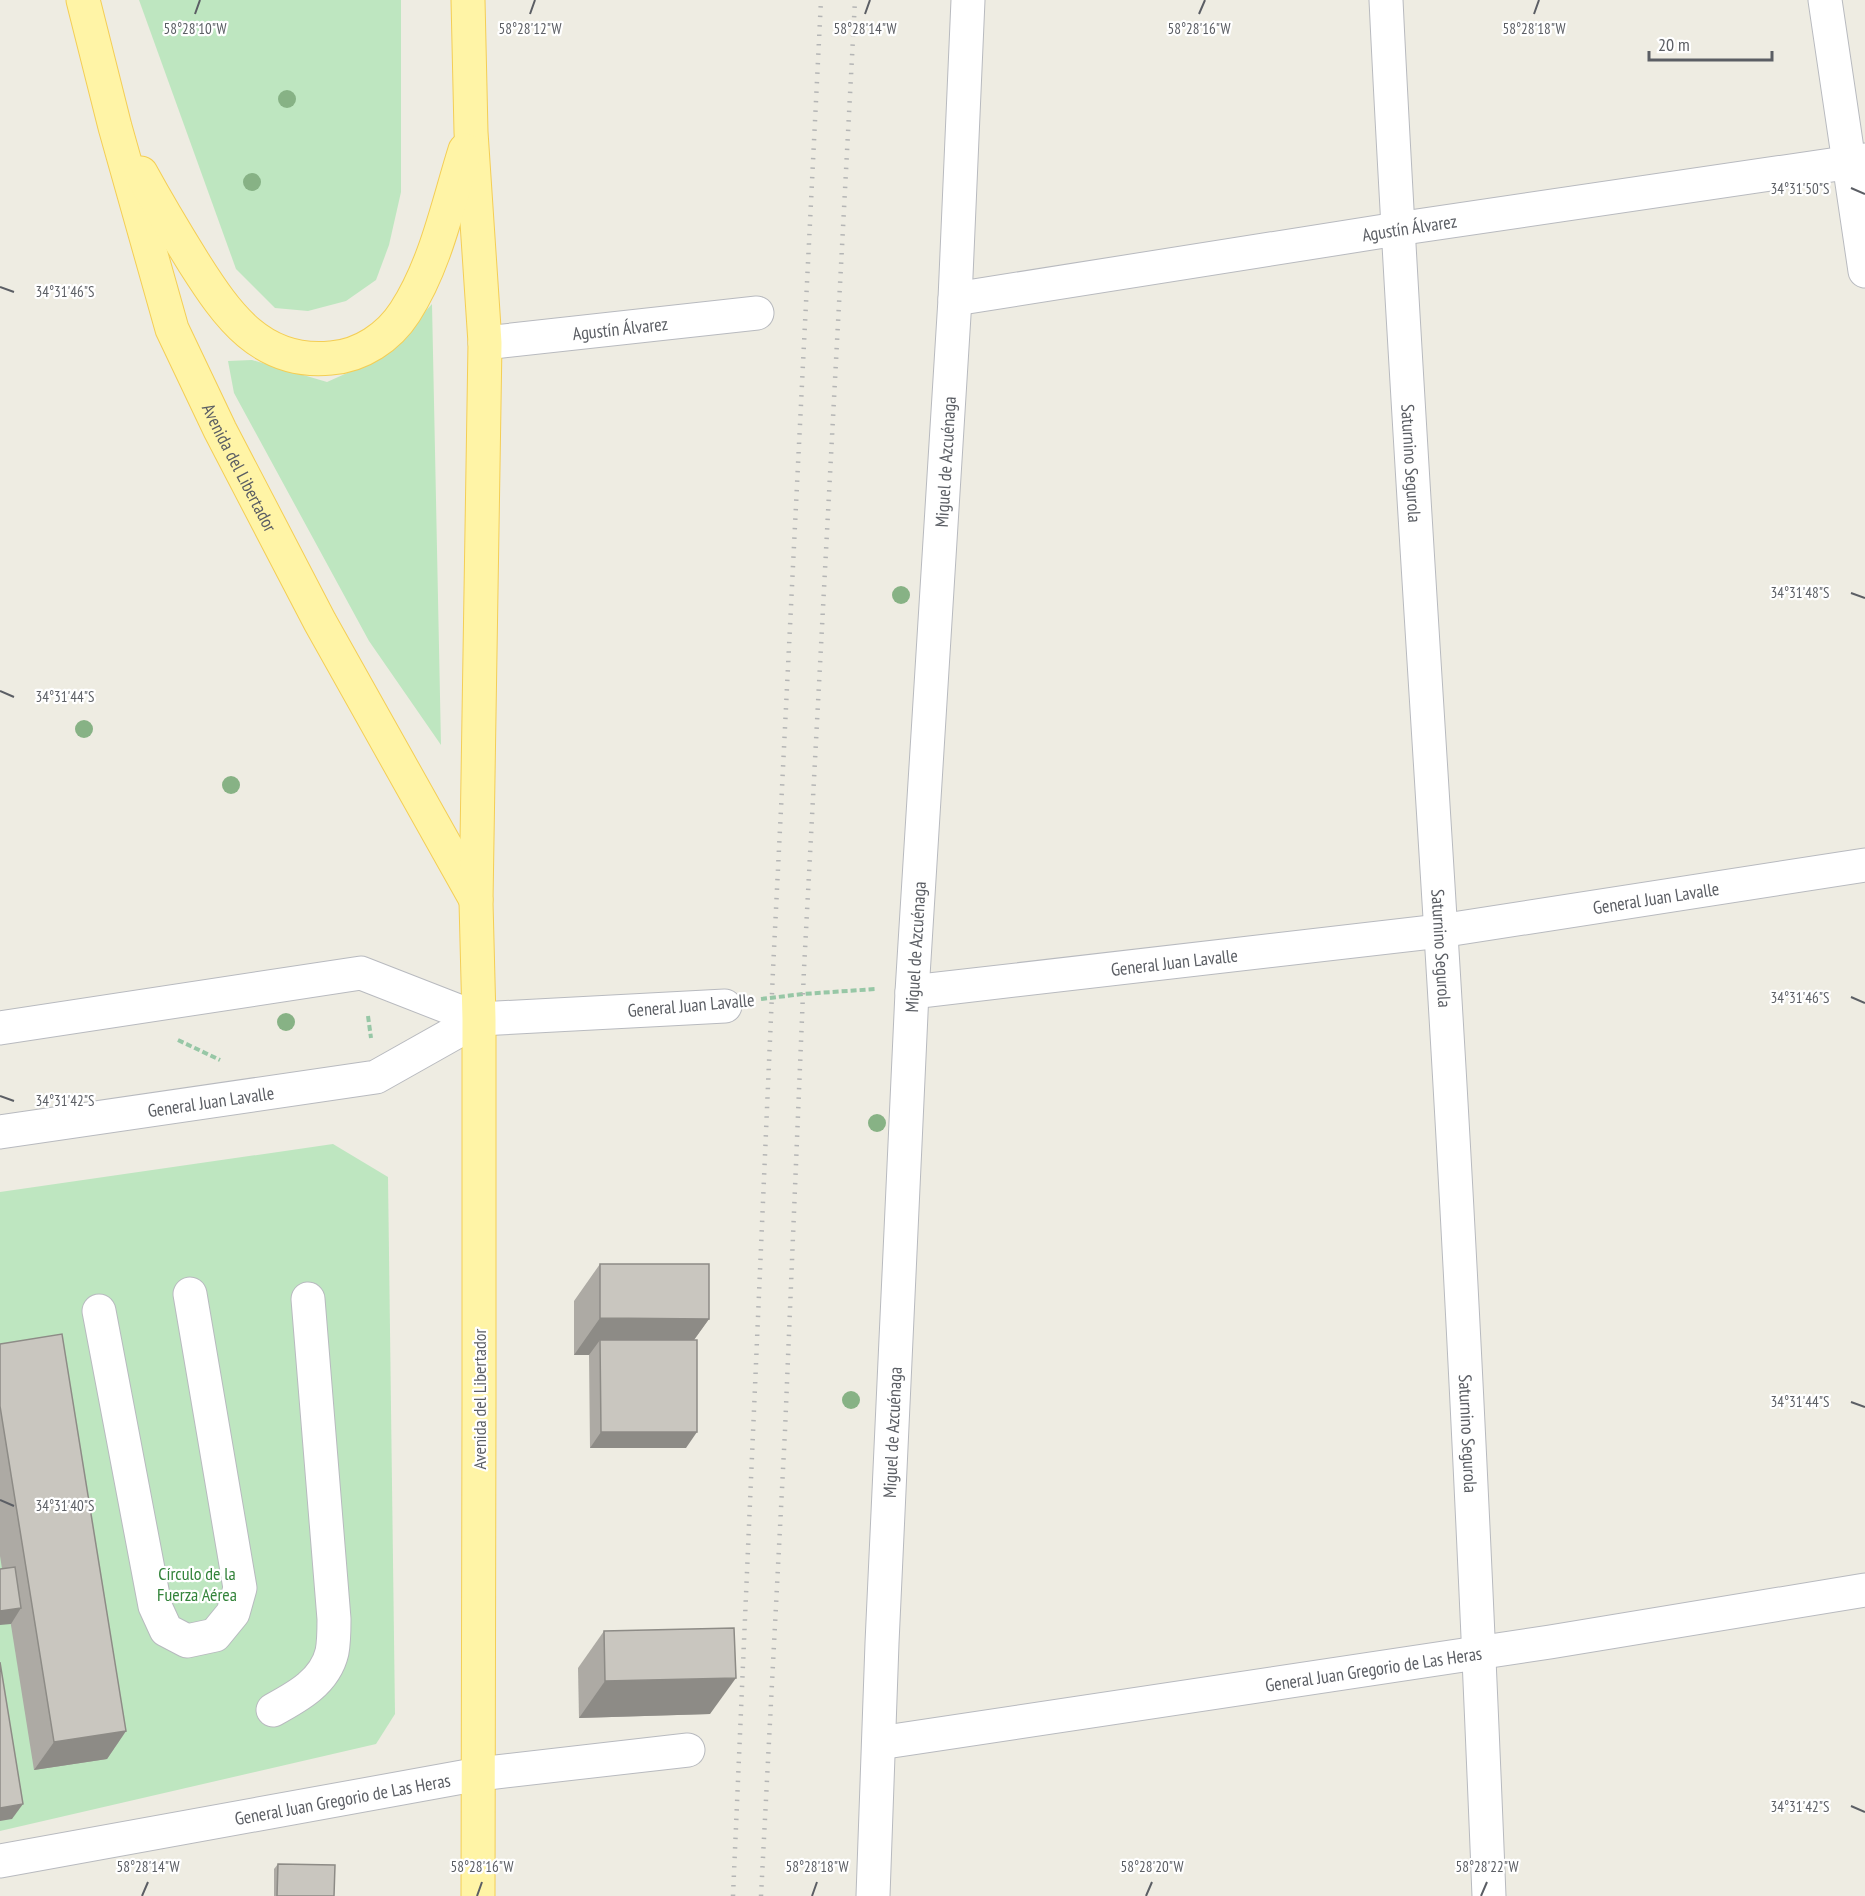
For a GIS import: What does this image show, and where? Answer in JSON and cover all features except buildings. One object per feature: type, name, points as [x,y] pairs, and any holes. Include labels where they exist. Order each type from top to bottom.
[{"type":"main road","name":"Avenida del Libertador","points":[[82,0],[115,128],[172,329],[220,430],[320,622],[476,902]]},
{"type":"main road","name":"Avenida del Libertador","points":[[468,0],[471,132],[485,343],[476,902],[479,1019],[478,1896]]},
{"type":"main road","points":[[115,128],[188,254],[226,311],[255,338],[306,360],[341,357],[359,351],[376,341],[404,313],[429,265],[471,132]]},
{"type":"street","name":"Miguel de Azcuénaga","points":[[873,1896],[882,1644],[912,992],[955,299],[968,0]]},
{"type":"street","name":"Saturnino Segurola","points":[[1386,0],[1397,229],[1440,931],[1489,1896]]},
{"type":"street","points":[[1826,0],[1857,161],[1865,271]]},
{"type":"street","name":"Agustín Álvarez","points":[[955,299],[1397,229],[1857,161]]},
{"type":"street","name":"Agustín Álvarez","points":[[485,343],[757,314]]},
{"type":"street","name":"General Juan Lavalle","points":[[912,992],[1440,931],[1865,865]]},
{"type":"street","name":"General Juan Lavalle","points":[[0,1028],[361,973],[479,1019],[725,1006]]},
{"type":"street","name":"General Juan Lavalle","points":[[0,1132],[376,1077],[479,1019]]},
{"type":"street","points":[[99,1311],[155,1606],[166,1630],[187,1641],[215,1635],[233,1613],[240,1588],[190,1294]]},
{"type":"street","points":[[273,1710],[299,1696],[319,1677],[332,1652],[334,1619],[308,1299]]},
{"type":"street","name":"General Juan Gregorio de Las Heras","points":[[879,1743],[1478,1651],[1550,1642],[1865,1590]]},
{"type":"street","name":"General Juan Gregorio de Las Heras","points":[[0,1861],[479,1774],[688,1750]]},
{"type":"path","points":[[361,973],[376,1077]]},
{"type":"path","name":"General Juan Lavalle","points":[[725,1006],[825,992],[868,989],[912,992]]},
{"type":"path","points":[[177,1040],[230,1064]]},
{"type":"green space","points":[[139,0],[401,0],[401,192],[389,245],[376,280],[346,301],[308,311],[275,308],[236,269]]},
{"type":"green space","points":[[432,304],[441,745],[369,641],[234,393],[228,361],[252,360],[327,382],[385,356]]},
{"type":"green space","name":"Círculo de la Fuerza Aérea","points":[[333,1144],[388,1177],[395,1714],[376,1744],[0,1831],[0,1192]]},
{"type":"railway","points":[[733,1896],[773,970],[821,0]]},
{"type":"railway","points":[[761,1896],[785,1431],[804,969],[855,0]]}]
